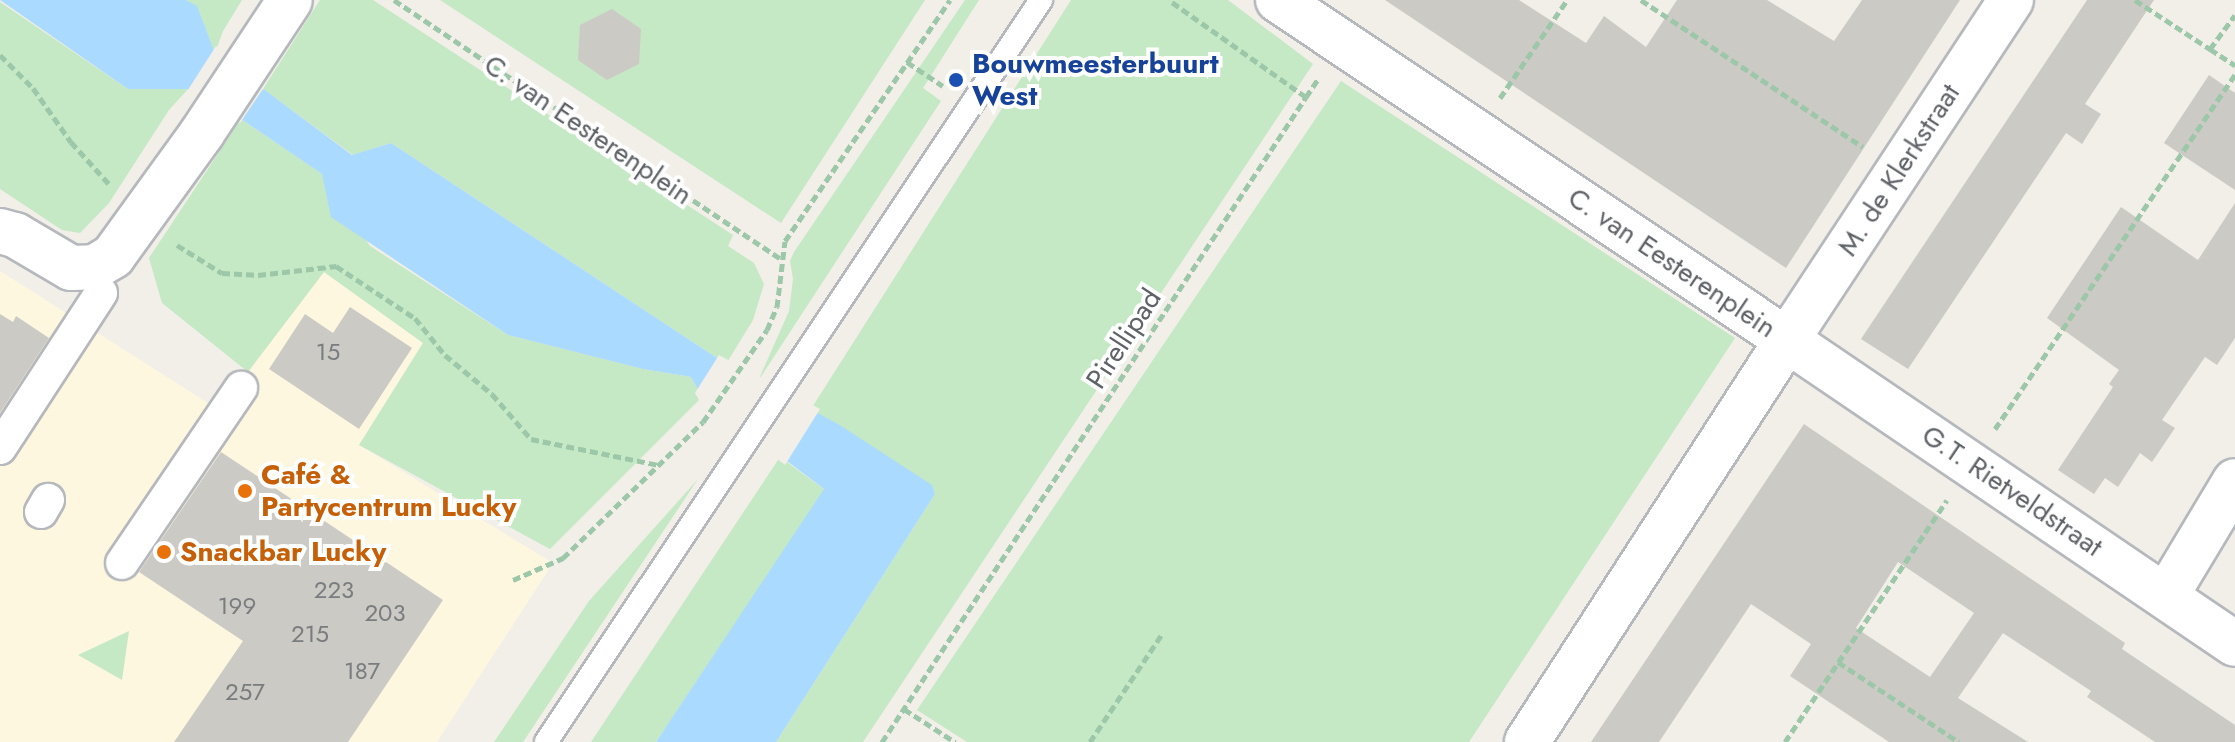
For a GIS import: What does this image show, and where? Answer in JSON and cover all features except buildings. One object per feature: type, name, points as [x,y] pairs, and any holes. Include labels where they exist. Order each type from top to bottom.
[{"type":"street","points":[[0,448],[113,256],[202,133],[290,0]]},
{"type":"street","name":"C. van Eesterenplein","points":[[1278,0],[1787,340],[1527,742]]},
{"type":"street","name":"M. de Klerkstraat","points":[[1787,340],[2011,0]]},
{"type":"street","points":[[0,231],[15,235],[98,280]]},
{"type":"street","name":"G.T. Rietveldstraat","points":[[1787,340],[2235,644]]},
{"type":"street","points":[[122,563],[241,388]]},
{"type":"street","points":[[2166,596],[2235,481]]},
{"type":"lane","points":[[546,742],[1041,0]]},
{"type":"path","name":"C. van Eesterenplein","points":[[394,0],[782,260]]},
{"type":"path","points":[[513,580],[563,558],[703,422],[752,351],[777,307],[785,241],[950,0]]},
{"type":"path","name":"Pirellipad","points":[[882,742],[1306,97],[1169,0]]},
{"type":"path","points":[[1476,133],[1567,0]]},
{"type":"path","points":[[1641,0],[1899,171]]},
{"type":"path","points":[[2135,0],[2235,65]]},
{"type":"path","points":[[2210,49],[2232,25],[2235,15]]},
{"type":"path","points":[[0,55],[33,88],[71,142],[141,219],[222,273],[258,275],[336,266],[415,318],[445,355],[492,394],[531,439],[659,465]]},
{"type":"path","points":[[907,62],[949,90]]},
{"type":"path","points":[[1785,742],[2235,75]]},
{"type":"path","points":[[1090,742],[1162,634]]},
{"type":"path","points":[[1838,662],[1959,742]]},
{"type":"path","points":[[904,709],[955,742]]},
{"type":"shaded area","points":[[0,271],[219,410],[324,272],[423,343],[359,445],[553,563],[437,742],[0,742]]},
{"type":"green space","points":[[186,0],[242,0],[223,31],[215,53],[197,7]]},
{"type":"green space","points":[[320,0],[373,0],[733,235],[728,246],[754,263],[764,284],[753,320],[726,364],[391,143],[353,155],[263,89]]},
{"type":"green space","points":[[440,0],[925,0],[781,223]]},
{"type":"green space","points":[[965,0],[979,0],[923,88],[941,101],[758,381],[789,311],[793,279],[790,261],[794,252]]},
{"type":"green space","points":[[1071,0],[1228,0],[1313,64],[863,742],[776,742],[935,494],[931,485],[811,409]]},
{"type":"green space","points":[[0,2],[128,89],[188,89],[169,110],[109,203],[80,233],[62,230],[0,189]]},
{"type":"green space","points":[[1341,81],[1735,338],[1469,742],[967,742],[917,710]]},
{"type":"green space","points":[[241,119],[322,174],[370,246],[508,335],[643,369],[691,377],[702,397],[550,549],[359,445],[423,343],[324,272],[248,372],[162,303],[149,258]]},
{"type":"green space","points":[[780,457],[825,490],[656,742],[591,742]]},
{"type":"green space","points":[[698,479],[523,742],[494,742],[589,601]]},
{"type":"green space","points":[[129,631],[122,680],[78,655]]},
{"type":"water","points":[[0,0],[186,0],[197,6],[215,53],[352,155],[391,143],[726,364],[838,424],[932,485],[935,494],[776,742],[656,742],[824,489],[702,397],[691,377],[643,369],[508,335],[331,217],[322,174],[241,119],[188,89],[128,89]]},
{"type":"pier","points":[[216,46],[265,86],[240,123],[186,93]]},
{"type":"pier","points":[[719,355],[820,409],[785,465],[699,400],[695,393]]},
{"type":"place","name":"Bouwmeesterbuurt West","points":[[956,80]]},
{"type":"place","name":"Café & Partycentrum Lucky","points":[[245,491]]},
{"type":"place","name":"Snackbar Lucky","points":[[164,552]]}]
